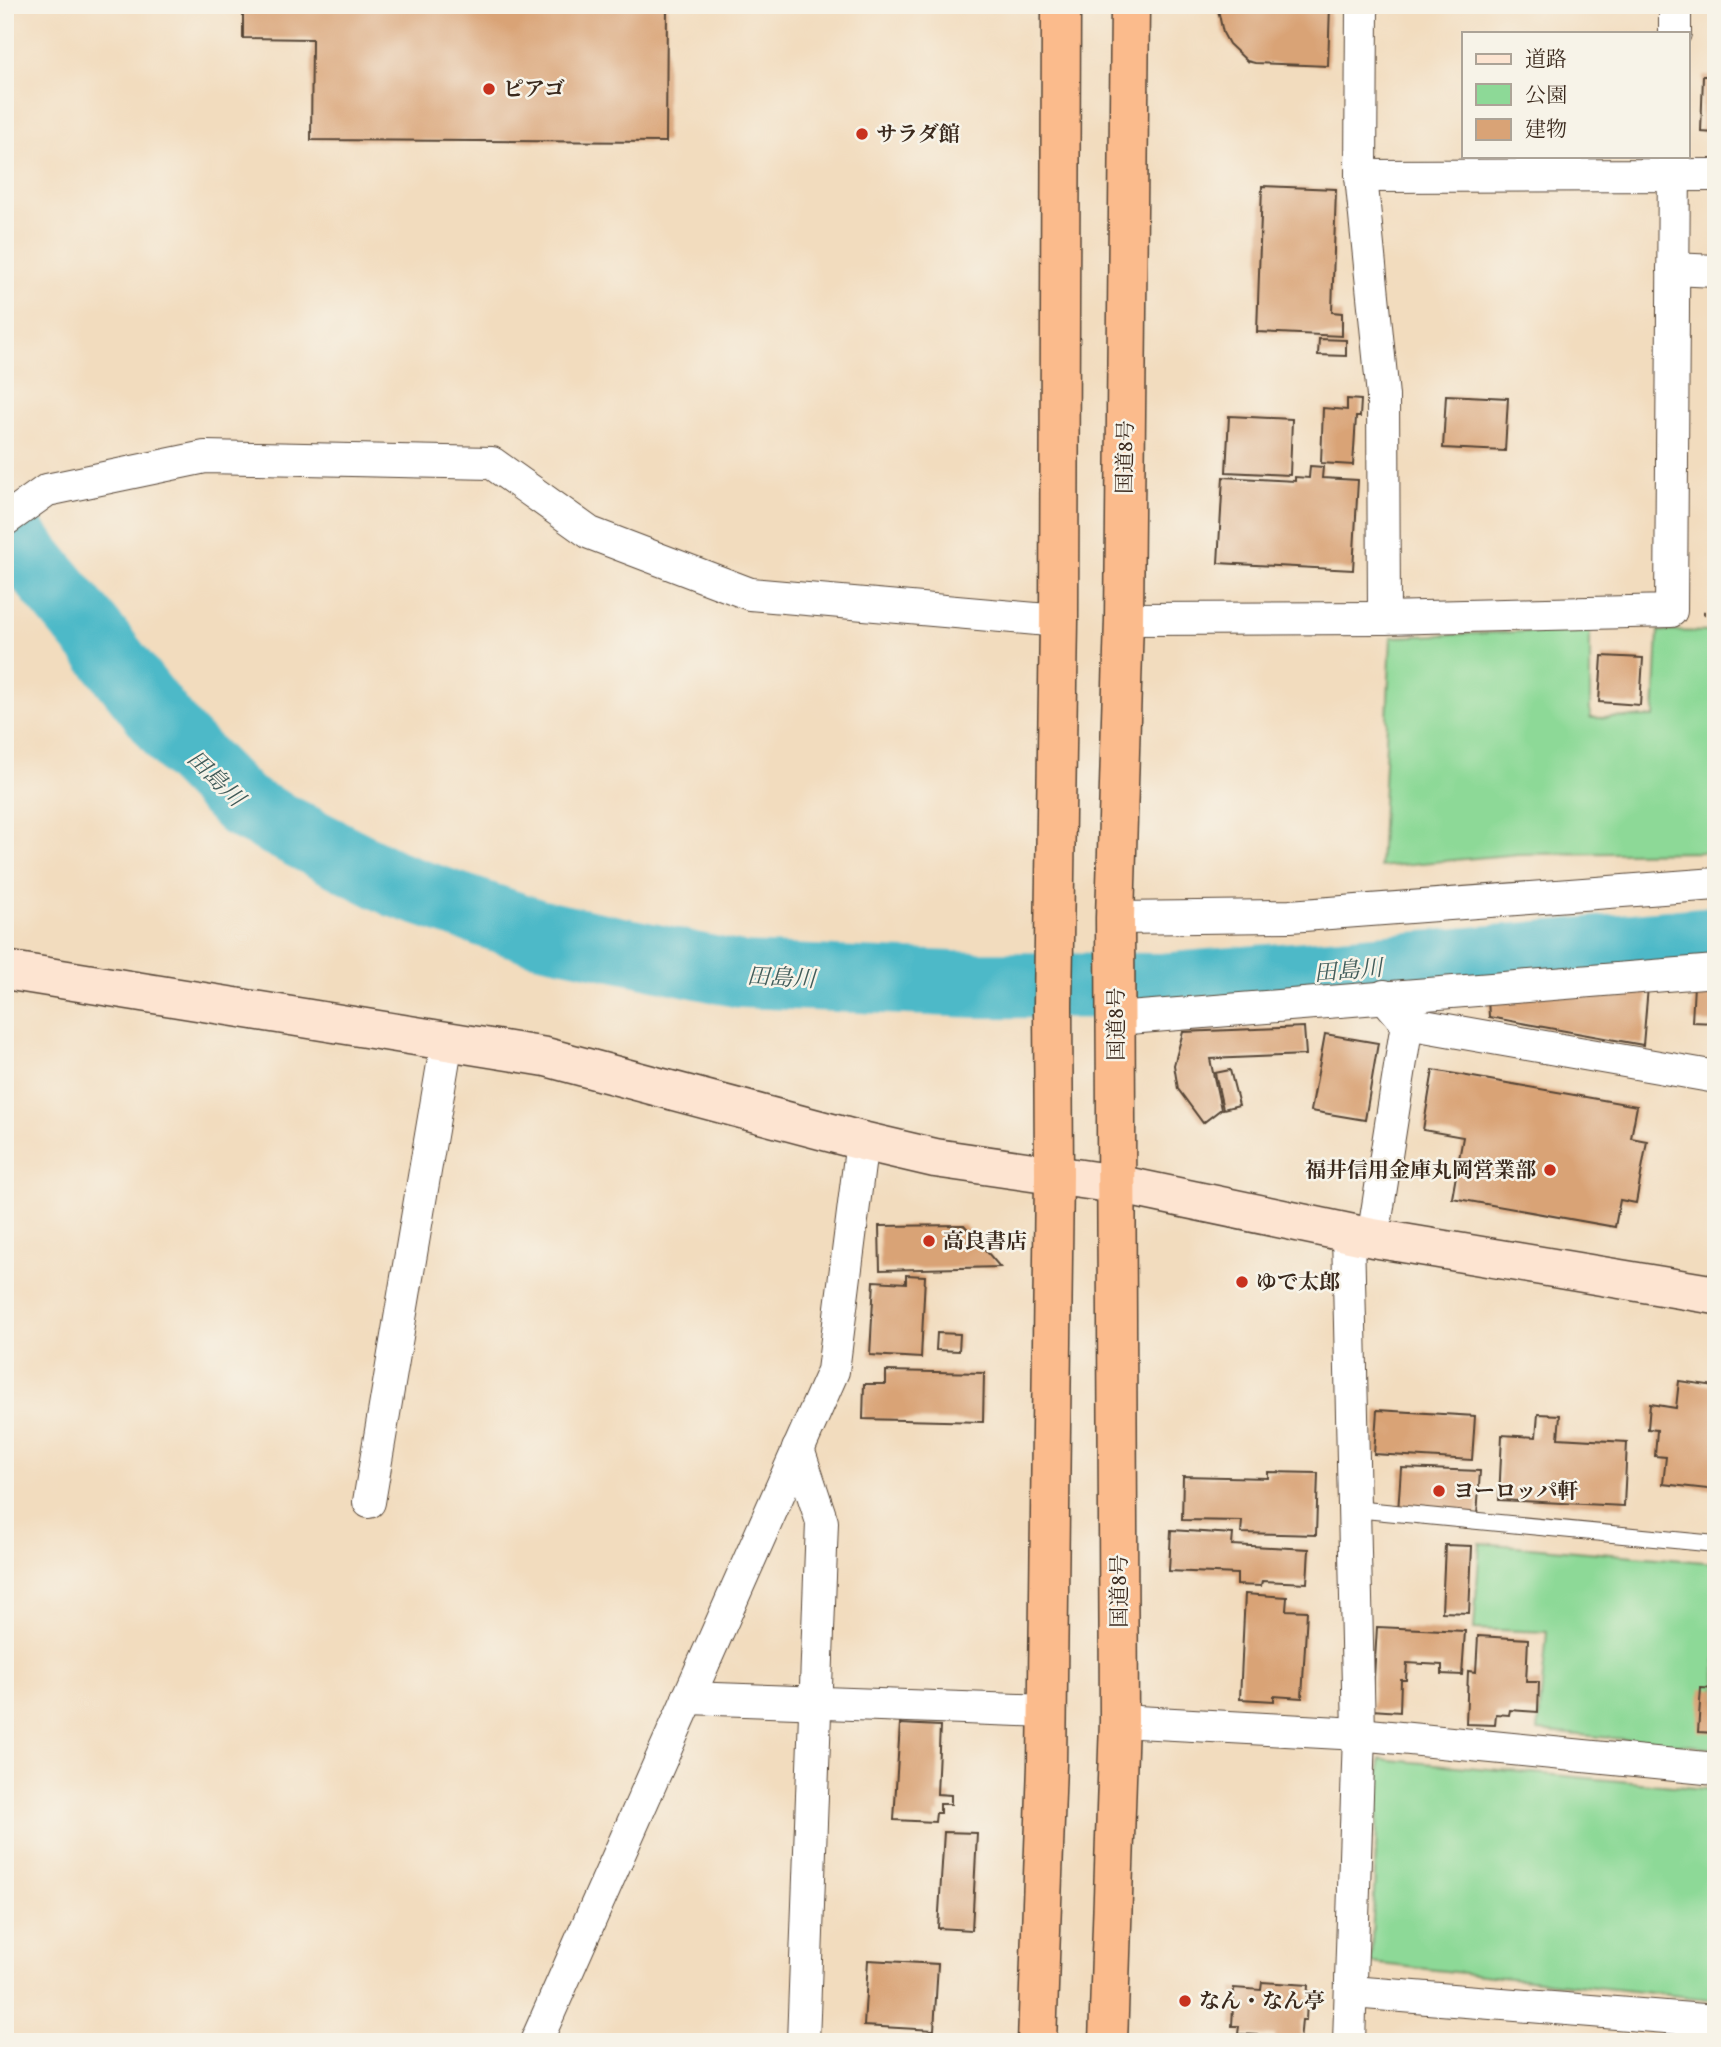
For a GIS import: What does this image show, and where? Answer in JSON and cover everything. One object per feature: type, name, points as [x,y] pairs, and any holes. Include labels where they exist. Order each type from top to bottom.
[{"type":"highway","points":[[1037,2042],[1048,1711],[1054,1174],[1053,1006],[1059,621],[1061,5]]},
{"type":"highway","name":"国道8号","points":[[1108,2042],[1119,1720],[1116,926],[1124,619],[1130,5]]},
{"type":"street","points":[[1362,5],[1362,176],[1383,396],[1384,618]]},
{"type":"street","points":[[1675,5],[1675,32]]},
{"type":"street","points":[[1124,619],[1384,618],[1671,611],[1673,165]]},
{"type":"street","points":[[1362,176],[1673,165],[1716,175]]},
{"type":"street","points":[[1673,270],[1716,271]]},
{"type":"street","points":[[5,520],[47,490],[205,457],[492,463],[590,533],[750,594],[1059,621]]},
{"type":"street","points":[[1116,926],[1290,916],[1716,884]]},
{"type":"street","points":[[5,970],[546,1057],[936,1158],[1116,1184],[1360,1236],[1716,1295]]},
{"type":"street","points":[[1116,1009],[1384,996],[1716,971]]},
{"type":"street","points":[[1384,996],[1407,1023],[1716,1077]]},
{"type":"street","points":[[1349,2042],[1359,1734],[1354,1509],[1360,1236],[1407,1023]]},
{"type":"street","points":[[369,1502],[447,1041]]},
{"type":"street","points":[[536,2042],[833,1371],[862,1141]]},
{"type":"street","points":[[798,1449],[822,1522],[803,2042]]},
{"type":"street","points":[[688,1698],[1048,1711]]},
{"type":"street","points":[[1119,1720],[1359,1734],[1716,1769]]},
{"type":"street","points":[[1352,1992],[1716,2021]]},
{"type":"lane","points":[[1354,1509],[1716,1545]]},
{"type":"green space","points":[[1590,629],[1590,718],[1654,717],[1658,631],[1716,632],[1716,852],[1519,854],[1380,867],[1391,637]]},
{"type":"green space","points":[[1480,1543],[1716,1563],[1716,1748],[1538,1731],[1547,1632],[1474,1629]]},
{"type":"green space","points":[[1380,1759],[1716,1790],[1716,2000],[1371,1963]]},
{"type":"building","name":"ピアゴ","points":[[243,5],[667,5],[666,142],[311,140],[312,39],[243,38]]},
{"type":"building","points":[[1217,5],[1330,5],[1328,66],[1247,61],[1229,44],[1223,33]]},
{"type":"building","points":[[1703,76],[1716,76],[1716,133],[1701,132]]},
{"type":"building","points":[[1262,186],[1336,189],[1332,312],[1342,313],[1342,336],[1257,332]]},
{"type":"building","points":[[1319,339],[1346,340],[1346,356],[1318,355]]},
{"type":"building","points":[[1446,395],[1508,398],[1505,451],[1443,448]]},
{"type":"building","points":[[1347,399],[1361,400],[1360,417],[1356,417],[1353,465],[1321,463],[1323,408],[1347,410]]},
{"type":"building","points":[[1229,416],[1292,419],[1290,475],[1226,472]]},
{"type":"building","points":[[1310,466],[1323,467],[1322,478],[1358,480],[1353,570],[1218,563],[1223,477],[1295,481],[1295,477],[1309,478]]},
{"type":"building","points":[[1602,656],[1643,658],[1640,705],[1599,702]]},
{"type":"building","points":[[1694,985],[1716,987],[1716,1023],[1692,1022]]},
{"type":"building","points":[[1648,987],[1643,1045],[1489,1017],[1488,997]]},
{"type":"building","points":[[1304,1027],[1306,1055],[1210,1059],[1221,1109],[1203,1123],[1178,1089],[1174,1065],[1183,1032]]},
{"type":"building","points":[[1325,1034],[1378,1043],[1365,1120],[1311,1111]]},
{"type":"building","points":[[1230,1070],[1239,1105],[1223,1109],[1215,1073]]},
{"type":"building","name":"福井信用金庫丸岡営業部","points":[[1433,1070],[1637,1106],[1631,1138],[1647,1141],[1636,1203],[1620,1200],[1615,1227],[1452,1198],[1463,1137],[1423,1130]]},
{"type":"building","points":[[964,1225],[1000,1267],[880,1270],[879,1226]]},
{"type":"building","points":[[906,1275],[925,1276],[921,1358],[870,1355],[874,1281],[906,1283]]},
{"type":"building","points":[[937,1333],[960,1334],[959,1351],[936,1350]]},
{"type":"building","points":[[886,1371],[984,1373],[983,1422],[863,1419],[864,1384],[886,1384]]},
{"type":"building","points":[[1679,1381],[1716,1386],[1716,1490],[1663,1484],[1666,1457],[1655,1456],[1657,1430],[1648,1429],[1650,1404],[1676,1408]]},
{"type":"building","points":[[1377,1410],[1475,1416],[1472,1460],[1374,1454]]},
{"type":"building","points":[[1538,1414],[1560,1415],[1558,1438],[1627,1442],[1624,1506],[1499,1500],[1502,1435],[1536,1437]]},
{"type":"building","name":"ヨーロッパ軒","points":[[1401,1468],[1480,1471],[1477,1516],[1398,1512]]},
{"type":"building","points":[[1268,1472],[1318,1473],[1316,1535],[1241,1533],[1242,1521],[1182,1520],[1183,1476],[1268,1478]]},
{"type":"building","points":[[1171,1530],[1233,1534],[1232,1545],[1309,1549],[1307,1583],[1262,1581],[1261,1586],[1237,1585],[1237,1574],[1169,1571]]},
{"type":"building","points":[[1445,1545],[1472,1546],[1469,1613],[1442,1612]]},
{"type":"building","points":[[1245,1594],[1287,1597],[1286,1610],[1307,1611],[1302,1698],[1274,1696],[1274,1701],[1240,1699]]},
{"type":"building","points":[[1377,1627],[1465,1631],[1462,1675],[1442,1674],[1442,1665],[1407,1663],[1406,1680],[1401,1680],[1400,1712],[1372,1710]]},
{"type":"building","points":[[1478,1636],[1528,1639],[1526,1682],[1539,1682],[1538,1712],[1510,1710],[1509,1715],[1496,1714],[1495,1725],[1466,1724],[1468,1671],[1476,1672]]},
{"type":"building","points":[[1701,1688],[1716,1689],[1716,1733],[1698,1732]]},
{"type":"building","points":[[900,1724],[940,1726],[937,1794],[951,1795],[951,1804],[940,1804],[940,1813],[936,1813],[935,1822],[894,1820]]},
{"type":"building","points":[[944,1832],[977,1833],[972,1930],[938,1928]]},
{"type":"building","points":[[868,1960],[938,1964],[934,2030],[864,2026]]},
{"type":"building","points":[[1262,1982],[1308,1985],[1306,2020],[1302,2020],[1300,2042],[1275,2041],[1275,2036],[1238,2034],[1239,2026],[1232,2026],[1234,1988],[1261,1990]]},
{"type":"waterway","name":"田島川","points":[[5,527],[176,739],[242,806],[397,885],[537,932],[741,975],[976,985],[1163,986],[1716,939]]},
{"type":"place","name":"ピアゴ","points":[[489,89]]},
{"type":"place","name":"サラダ館","points":[[862,134]]},
{"type":"place","name":"福井信用金庫丸岡営業部","points":[[1550,1170]]},
{"type":"place","name":"高良書店","points":[[929,1241]]},
{"type":"place","name":"ゆで太郎","points":[[1242,1282]]},
{"type":"place","name":"ヨーロッパ軒","points":[[1439,1491]]},
{"type":"place","name":"なん・なん亭","points":[[1185,2001]]}]
